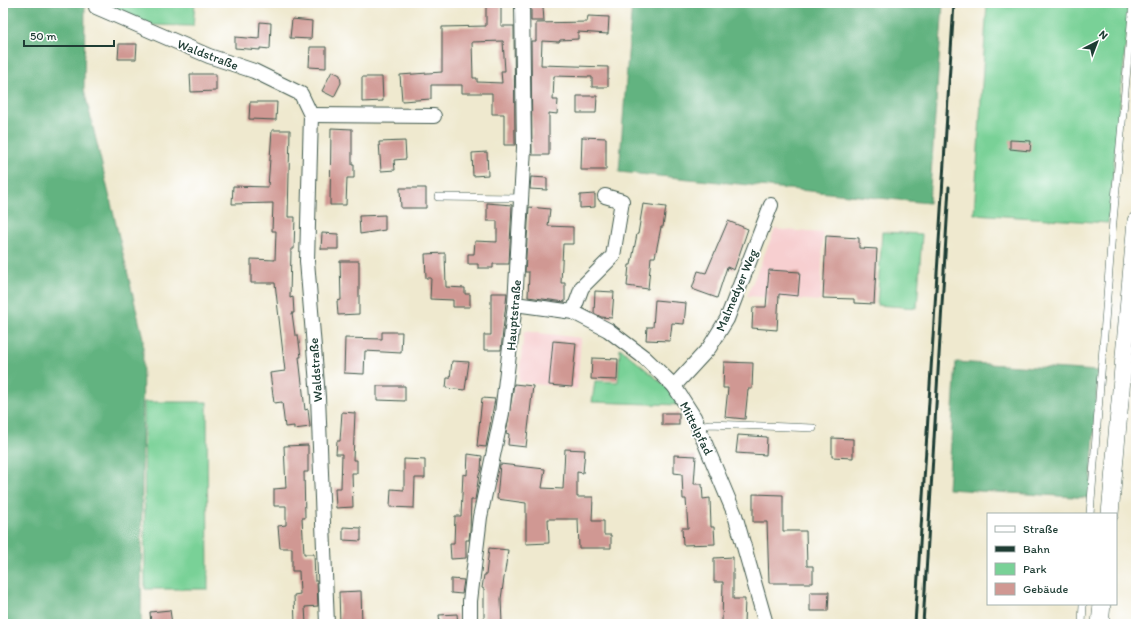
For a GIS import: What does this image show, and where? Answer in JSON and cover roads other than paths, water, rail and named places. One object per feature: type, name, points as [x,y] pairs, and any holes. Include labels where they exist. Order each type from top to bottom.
[{"type":"street","name":"Waldstraße","points":[[96,3],[96,6],[103,10],[209,56],[254,71],[301,94],[311,115],[307,261],[318,397],[327,624]]},
{"type":"street","name":"Hauptstraße","points":[[470,624],[470,601],[480,517],[502,413],[515,304],[522,198],[524,126],[522,3]]},
{"type":"street","points":[[311,115],[434,116]]},
{"type":"street","points":[[573,312],[582,287],[613,256],[622,201],[605,196]]},
{"type":"street","name":"Malmedyer Weg","points":[[674,386],[710,348],[727,319],[771,204]]},
{"type":"street","points":[[1110,513],[1136,221]]},
{"type":"street","name":"Mittelpfad","points":[[515,304],[573,312],[608,330],[645,358],[674,386],[698,426],[735,515],[766,624]]},
{"type":"street","points":[[1100,624],[1102,605]]},
{"type":"lane","points":[[1090,513],[1112,232],[1133,3]]},
{"type":"lane","points":[[438,197],[522,198]]},
{"type":"lane","points":[[698,426],[710,424],[813,428]]},
{"type":"lane","points":[[1082,624],[1083,605]]},
{"type":"railway","points":[[915,624],[954,3]]},
{"type":"railway","points":[[923,624],[949,187]]}]
